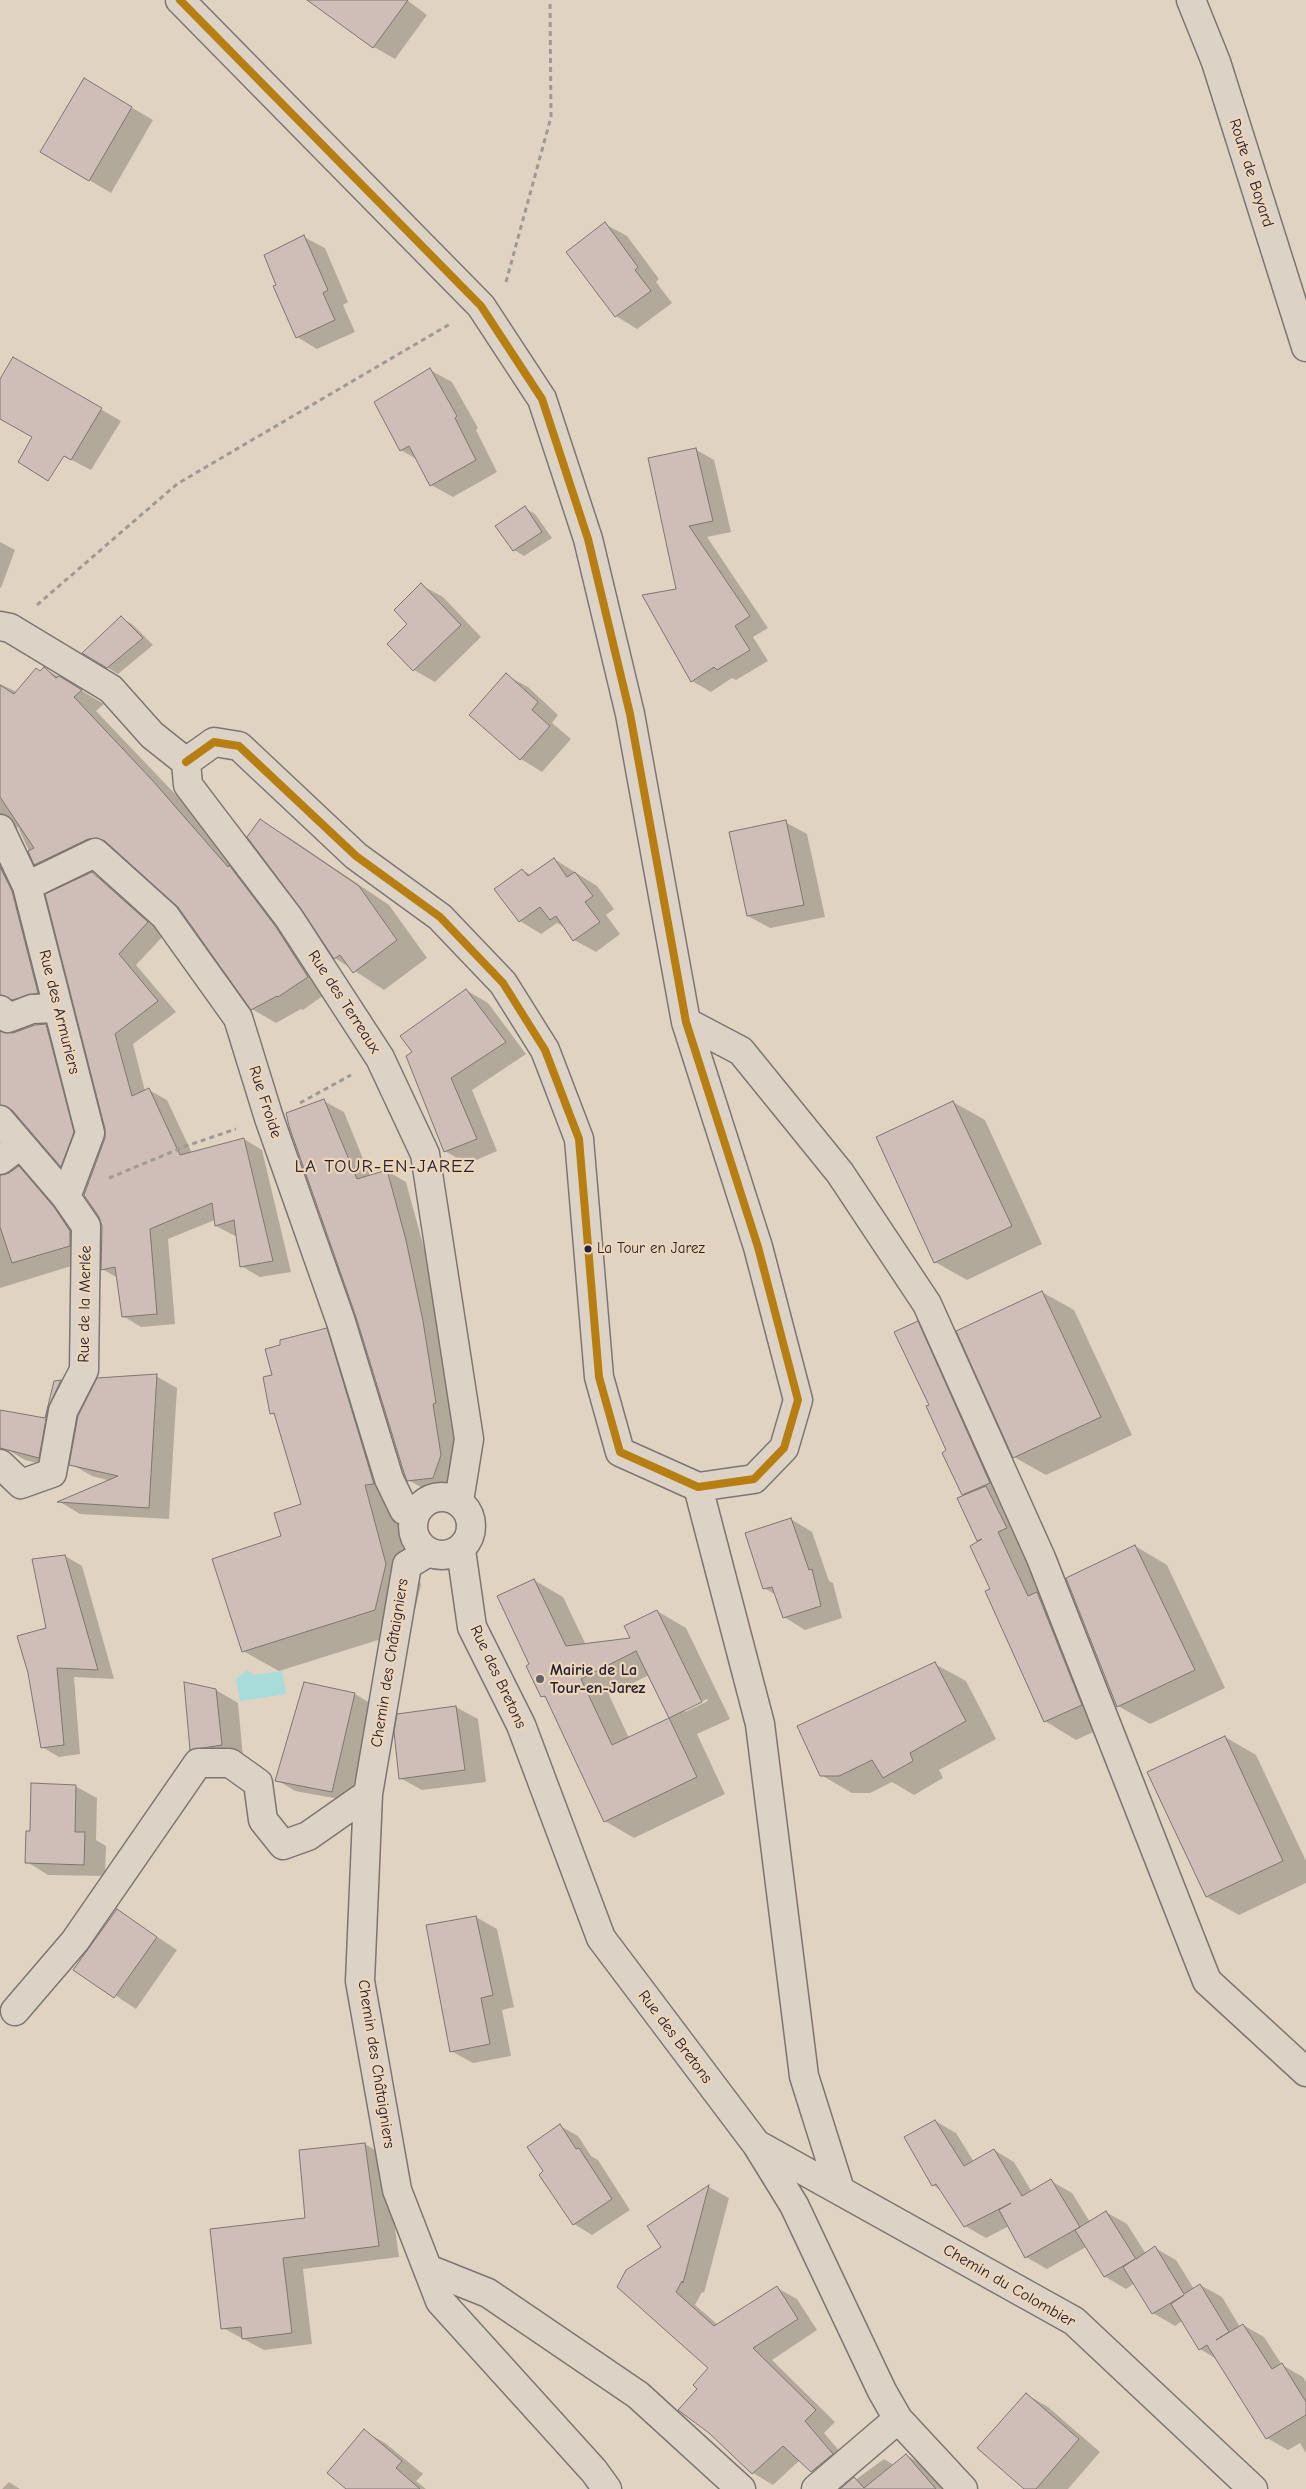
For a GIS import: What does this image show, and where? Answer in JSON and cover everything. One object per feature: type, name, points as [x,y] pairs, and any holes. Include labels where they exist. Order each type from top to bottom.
[{"type":"street","points":[[5,627],[111,688],[152,735],[186,762],[214,742],[239,746],[356,856],[440,917],[503,983],[545,1050],[579,1139],[599,1377],[620,1452],[698,1487],[754,1480],[784,1448],[798,1400],[758,1247],[686,1022],[630,714],[588,539],[542,398],[481,306],[180,0]]},
{"type":"street","name":"Route de Bayard","points":[[1191,0],[1216,62],[1306,347]]},
{"type":"street","name":"Rue des Terreaux","points":[[186,762],[188,785],[289,918],[380,1058],[425,1154],[469,1439],[459,1501]]},
{"type":"street","name":"Rue des Armuriers","points":[[3,845],[27,886],[90,1133],[66,1197]]},
{"type":"street","name":"Rue Froide","points":[[27,886],[95,853],[165,916],[238,1018],[269,1118],[341,1322],[389,1478],[404,1510],[416,1510]]},
{"type":"street","points":[[0,1010],[8,1018],[32,1008],[58,1008]]},
{"type":"street","points":[[686,1022],[741,1051],[840,1172],[927,1304],[1040,1558],[1207,1981],[1306,2072]]},
{"type":"street","name":"Rue de la Merlée","points":[[0,1120],[10,1153],[66,1197],[86,1226],[84,1370],[64,1411],[52,1473],[21,1484],[0,1464]]},
{"type":"street","points":[[698,1487],[760,1724],[804,2076],[840,2190]]},
{"type":"street","points":[[436,1496],[459,1501],[470,1516],[471,1534],[461,1550],[444,1556],[427,1552],[415,1541],[411,1525],[416,1510],[436,1496]]},
{"type":"street","name":"Rue des Bretons","points":[[461,1550],[472,1627],[522,1725],[601,1938],[757,2145],[794,2205],[882,2391],[898,2419],[963,2489]]},
{"type":"street","name":"Chemin des Châtaigniers","points":[[427,1552],[406,1564],[368,1794],[360,1981],[397,2190],[440,2301],[594,2471],[607,2489]]},
{"type":"street","points":[[15,2011],[75,1941],[198,1764],[230,1763],[258,1783],[263,1820],[283,1845],[308,1836],[368,1794]]},
{"type":"street","name":"Chemin du Colombier","points":[[757,2145],[1074,2321],[1253,2489]]},
{"type":"street","points":[[428,2269],[488,2293],[638,2395],[741,2489]]},
{"type":"street","points":[[816,2489],[898,2419]]},
{"type":"path","points":[[5,627],[177,484],[481,306],[505,286],[551,117],[550,0]]},
{"type":"path","points":[[66,1197],[186,1146],[269,1118],[316,1096],[380,1058]]},
{"type":"water","points":[[247,1670],[254,1675],[282,1671],[286,1694],[240,1701],[236,1679]]},
{"type":"building","points":[[307,0],[408,0],[373,48]]},
{"type":"building","points":[[84,78],[132,107],[89,181],[40,152]]},
{"type":"building","points":[[605,222],[638,267],[635,270],[651,291],[615,317],[566,252]]},
{"type":"building","points":[[304,235],[328,290],[323,293],[335,320],[296,338],[273,286],[276,285],[264,255]]},
{"type":"building","points":[[13,357],[102,408],[71,460],[64,456],[48,481],[18,462],[32,437],[0,419],[0,379]]},
{"type":"building","points":[[430,368],[457,416],[455,418],[476,460],[430,486],[409,446],[400,451],[374,402]]},
{"type":"building","points":[[696,448],[713,521],[689,526],[750,616],[735,626],[750,650],[717,670],[714,667],[691,682],[642,595],[676,589],[648,458]]},
{"type":"building","points":[[525,506],[542,532],[513,551],[495,526]]},
{"type":"building","points":[[421,583],[461,625],[413,671],[387,644],[407,624],[394,610]]},
{"type":"building","points":[[121,616],[143,638],[107,668],[82,653]]},
{"type":"building","points":[[44,667],[56,678],[59,676],[82,690],[74,697],[153,781],[228,867],[229,865],[276,927],[308,977],[278,997],[251,1010],[178,907],[105,841],[97,838],[88,839],[34,865],[28,851],[34,848],[0,797],[0,685],[14,694],[36,668],[40,671]]},
{"type":"building","points":[[506,673],[538,702],[532,710],[550,726],[520,760],[469,715]]},
{"type":"building","points":[[260,819],[359,886],[397,940],[353,973],[340,955],[334,959],[301,909],[247,837]]},
{"type":"building","points":[[786,820],[804,905],[747,916],[729,832]]},
{"type":"building","points":[[554,858],[567,877],[575,872],[593,896],[585,902],[600,922],[573,941],[556,916],[550,920],[540,907],[519,922],[494,889],[522,869],[528,876]]},
{"type":"building","points":[[0,867],[12,891],[38,993],[12,1000],[0,995]]},
{"type":"building","points":[[92,872],[148,922],[119,954],[158,1001],[115,1034],[132,1096],[149,1088],[180,1155],[244,1138],[273,1261],[240,1267],[234,1220],[215,1226],[212,1203],[150,1229],[157,1314],[122,1317],[115,1267],[101,1270],[102,1226],[99,1217],[84,1195],[105,1138],[105,1129],[45,894]]},
{"type":"building","points":[[466,989],[506,1042],[451,1078],[477,1139],[444,1152],[406,1056],[412,1052],[400,1036]]},
{"type":"building","points":[[46,1024],[74,1132],[61,1167],[12,1110],[0,1105],[0,1031],[13,1033],[35,1025]]},
{"type":"building","points":[[324,1099],[357,1179],[387,1170],[406,1240],[423,1321],[436,1403],[433,1404],[441,1455],[433,1478],[407,1481],[356,1317],[289,1126],[286,1113]]},
{"type":"building","points":[[953,1101],[1012,1226],[934,1263],[876,1137]]},
{"type":"building","points":[[19,1166],[54,1207],[70,1231],[70,1246],[12,1263],[0,1227],[0,1175],[9,1173]]},
{"type":"building","points":[[1042,1291],[1101,1417],[1013,1458],[956,1331]]},
{"type":"building","points":[[918,1321],[990,1483],[962,1495],[942,1453],[946,1450],[926,1406],[929,1405],[894,1332]]},
{"type":"building","points":[[327,1328],[374,1484],[365,1485],[386,1564],[375,1610],[242,1652],[212,1559],[281,1536],[274,1513],[301,1504],[274,1413],[270,1414],[263,1377],[272,1375],[265,1349],[280,1345],[280,1340]]},
{"type":"building","points":[[157,1374],[149,1508],[57,1502],[118,1476],[69,1465],[78,1416],[97,1378]]},
{"type":"building","points":[[61,1380],[48,1408],[39,1458],[0,1448],[0,1410],[45,1418],[54,1381]]},
{"type":"building","points":[[986,1486],[1007,1528],[998,1532],[1028,1596],[1037,1592],[1082,1705],[1044,1722],[985,1591],[990,1589],[970,1546],[982,1539],[977,1541],[957,1498]]},
{"type":"building","points":[[791,1518],[809,1570],[812,1569],[821,1606],[783,1618],[772,1587],[763,1589],[745,1533]]},
{"type":"building","points":[[1135,1545],[1195,1670],[1117,1707],[1066,1578]]},
{"type":"building","points":[[65,1555],[98,1670],[57,1668],[64,1745],[41,1748],[28,1673],[17,1636],[46,1628],[32,1559]]},
{"type":"building","points":[[534,1579],[566,1646],[630,1638],[624,1626],[657,1610],[702,1702],[669,1718],[697,1777],[604,1822],[545,1696],[541,1697],[526,1666],[529,1664],[497,1596]],"holes":[[[636,1651],[669,1718],[612,1745],[581,1679]]]},
{"type":"building","points":[[935,1662],[966,1721],[910,1753],[913,1761],[883,1778],[872,1760],[839,1776],[820,1776],[797,1726]]},
{"type":"building","points":[[184,1682],[216,1689],[222,1745],[190,1750]]},
{"type":"building","points":[[304,1682],[355,1693],[332,1792],[275,1781]]},
{"type":"building","points":[[456,1706],[465,1770],[399,1779],[394,1732],[397,1714]]},
{"type":"building","points":[[1225,1736],[1283,1861],[1206,1897],[1147,1772]]},
{"type":"building","points":[[31,1783],[76,1785],[75,1832],[85,1832],[84,1865],[25,1863],[26,1831],[30,1831]]},
{"type":"building","points":[[117,1909],[157,1937],[114,1998],[73,1970]]},
{"type":"building","points":[[476,1916],[493,1995],[481,1998],[490,2044],[450,2052],[426,1925]]},
{"type":"building","points":[[935,2120],[964,2166],[994,2149],[1022,2196],[1051,2179],[1080,2227],[1025,2258],[999,2210],[1011,2203],[964,2227],[936,2184],[932,2186],[904,2137]]},
{"type":"building","points":[[560,2124],[576,2149],[579,2148],[612,2199],[573,2225],[539,2175],[543,2171],[527,2147]]},
{"type":"building","points":[[365,2143],[379,2246],[283,2258],[292,2333],[242,2339],[241,2327],[221,2329],[210,2229],[305,2218],[299,2150]]},
{"type":"building","points":[[709,2185],[683,2283],[682,2281],[676,2292],[714,2326],[777,2286],[798,2319],[753,2348],[816,2410],[805,2421],[833,2454],[811,2472],[783,2446],[752,2474],[709,2433],[678,2410],[697,2389],[693,2385],[708,2368],[617,2287],[626,2270],[661,2247],[647,2226]]},
{"type":"building","points":[[1106,2211],[1136,2259],[1155,2246],[1184,2294],[1200,2284],[1229,2332],[1216,2340],[1243,2324],[1272,2369],[1282,2363],[1306,2402],[1306,2415],[1266,2439],[1207,2345],[1199,2350],[1171,2304],[1184,2295],[1152,2314],[1123,2267],[1135,2259],[1104,2277],[1075,2230]]},
{"type":"building","points":[[1026,2393],[1079,2439],[1036,2489],[1024,2489],[977,2448]]},
{"type":"building","points":[[364,2429],[402,2461],[396,2468],[420,2489],[346,2489],[327,2473]]},
{"type":"building","points":[[906,2454],[936,2489],[840,2489],[854,2477],[864,2488]]},
{"type":"transit line","points":[[180,0],[481,306],[542,399],[588,539],[630,714],[686,1022],[758,1247],[798,1400],[784,1448],[754,1479],[698,1487],[620,1452],[599,1377],[579,1139],[545,1050],[503,983],[440,917],[356,856],[239,746],[214,742],[186,762]]},
{"type":"place","name":"La Tour en Jarez","points":[[588,1249]]},
{"type":"place","name":"Mairie de La Tour-en-Jarez","points":[[540,1679]]},
{"type":"district","name":"LA TOUR-EN-JAREZ","points":[[385,1167]]}]
